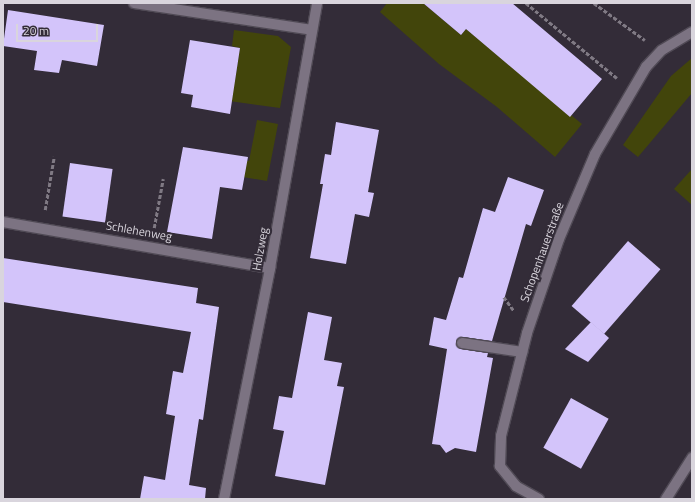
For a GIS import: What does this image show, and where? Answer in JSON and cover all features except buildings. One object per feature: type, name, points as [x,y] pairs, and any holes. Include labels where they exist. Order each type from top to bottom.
[{"type":"street","points":[[134,3],[312,30]]},
{"type":"street","name":"Holzweg","points":[[224,499],[270,268],[317,3]]},
{"type":"street","name":"Schopenhauerstraße","points":[[539,499],[516,486],[500,466],[501,436],[522,352],[559,239],[594,154],[631,90],[662,50],[692,32]]},
{"type":"street","name":"Schlehenweg","points":[[3,222],[150,246],[270,268]]},
{"type":"street","points":[[462,342],[522,352]]},
{"type":"street","points":[[666,499],[692,458]]},
{"type":"path","points":[[526,3],[631,90]]},
{"type":"path","points":[[594,3],[662,50]]},
{"type":"path","points":[[42,228],[54,157]]},
{"type":"path","points":[[150,246],[163,179]]},
{"type":"shaded area","points":[[387,3],[423,3],[461,35],[466,29],[582,124],[555,157],[497,107],[439,64],[380,12]]},
{"type":"shaded area","points":[[234,30],[278,36],[291,47],[280,108],[215,99],[205,76],[235,81],[240,48],[232,46]]},
{"type":"shaded area","points":[[692,58],[692,93],[638,157],[623,145],[671,76]]},
{"type":"shaded area","points":[[257,120],[278,124],[267,181],[213,172],[215,156],[249,161]]},
{"type":"shaded area","points":[[692,169],[692,205],[674,189]]}]
